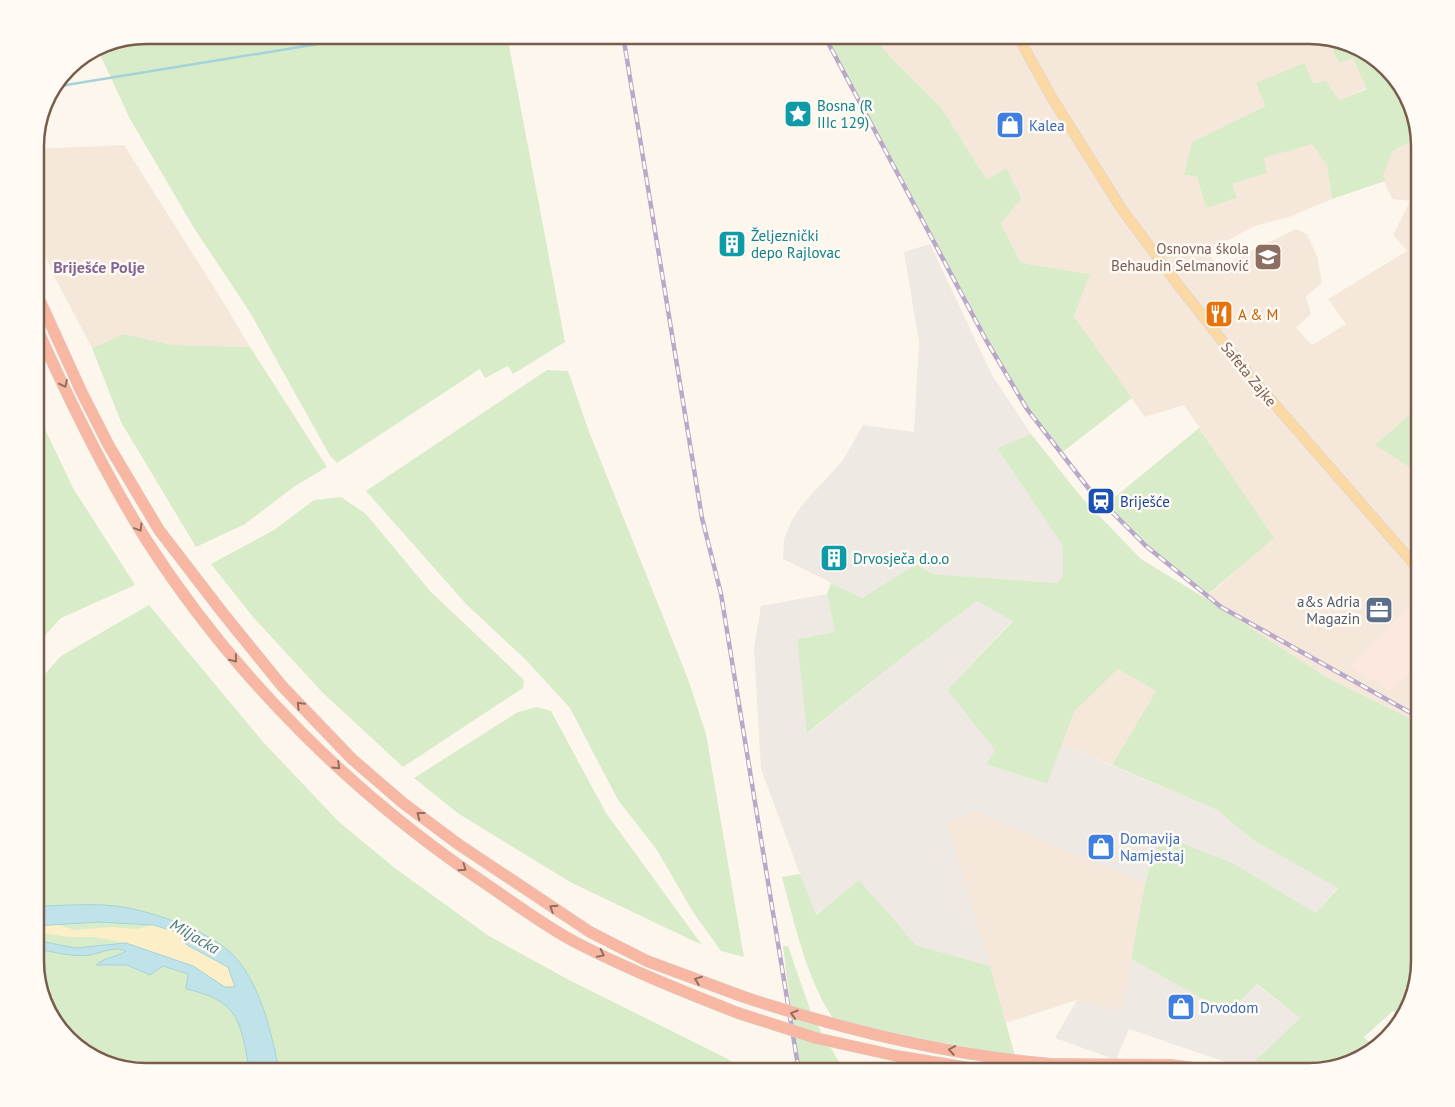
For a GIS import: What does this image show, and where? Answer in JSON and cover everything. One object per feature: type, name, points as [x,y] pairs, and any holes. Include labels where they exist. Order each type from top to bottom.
[{"type":"highway","points":[[44,310],[82,393],[109,446],[159,530],[222,612],[282,686],[352,759],[404,803],[458,844],[590,932],[648,961],[744,997],[828,1024],[878,1037],[977,1055],[1044,1063]]},
{"type":"highway","points":[[44,343],[104,467],[147,540],[190,603],[253,682],[301,732],[358,786],[412,831],[573,941],[655,981],[738,1013],[842,1044],[886,1060],[904,1063]]},
{"type":"highway","points":[[842,1044],[939,1063]]},
{"type":"main road","name":"Safeta Zajke","points":[[1022,44],[1060,112],[1121,208],[1140,234],[1250,376],[1411,561]]},
{"type":"shaded area","points":[[881,44],[1309,44],[1336,47],[1332,50],[1339,62],[1353,58],[1367,88],[1339,100],[1326,82],[1257,83],[1265,106],[1192,142],[1184,175],[1197,177],[1206,208],[1231,184],[1267,173],[1263,158],[1313,143],[1327,165],[1332,199],[1289,217],[1255,226],[1205,252],[1221,266],[1296,229],[1307,234],[1317,256],[1322,282],[1306,297],[1311,314],[1296,328],[1312,345],[1346,324],[1328,299],[1407,251],[1393,235],[1410,201],[1392,199],[1382,176],[1392,152],[1411,141],[1411,413],[1375,445],[1411,468],[1411,719],[1326,677],[1205,598],[1273,538],[1184,405],[1145,417],[1090,340],[1074,315],[1090,274],[1021,263],[1001,222],[1022,197],[1006,169],[987,180],[940,106],[884,50]]},
{"type":"shaded area","points":[[124,145],[250,347],[173,345],[124,334],[92,348],[54,276],[44,252],[44,149]]},
{"type":"shaded area","points":[[930,244],[992,375],[1031,434],[997,448],[1063,546],[1063,576],[1058,583],[932,574],[916,564],[862,598],[783,559],[784,539],[791,522],[802,505],[844,459],[863,425],[914,432],[919,342],[904,252]]},
{"type":"shaded area","points":[[827,594],[835,632],[797,639],[808,733],[899,660],[977,601],[1013,620],[947,690],[995,750],[987,764],[1047,784],[1061,744],[1217,810],[1253,840],[1338,887],[1316,913],[1231,862],[1160,835],[1145,883],[974,811],[947,823],[990,966],[916,945],[859,881],[815,915],[761,769],[754,648],[761,606]]},
{"type":"shaded area","points":[[1411,604],[1411,672],[1390,690],[1350,667]]},
{"type":"shaded area","points":[[1118,669],[1156,691],[1112,765],[1061,744],[1074,712]]},
{"type":"shaded area","points":[[974,811],[1145,883],[1122,1011],[1077,1000],[1006,1023],[947,823]]},
{"type":"shaded area","points":[[1131,959],[1228,1013],[1256,984],[1300,1018],[1252,1063],[1228,1063],[1129,1029],[1116,1060],[1055,1038],[1077,1000],[1122,1011]]},
{"type":"green space","points":[[146,44],[509,44],[565,342],[513,374],[508,366],[485,378],[480,369],[337,463],[330,456],[251,314],[194,228],[130,119],[100,54],[119,47]]},
{"type":"green space","points":[[832,44],[881,44],[884,50],[940,106],[987,180],[1006,168],[1022,198],[1001,223],[1021,263],[1090,274],[1074,316],[1132,398],[1060,454],[1005,372],[972,314]]},
{"type":"green space","points":[[1336,47],[1342,49],[1371,65],[1390,84],[1398,95],[1406,113],[1411,141],[1392,152],[1383,176],[1385,181],[1332,199],[1327,165],[1312,144],[1264,158],[1267,173],[1232,184],[1237,198],[1206,208],[1197,177],[1184,175],[1192,142],[1265,106],[1256,83],[1304,63],[1313,83],[1326,81],[1339,100],[1367,89],[1353,58],[1339,63],[1332,49]]},
{"type":"green space","points":[[124,334],[173,345],[250,347],[327,467],[295,486],[245,524],[196,547],[121,422],[92,348]]},
{"type":"green space","points":[[547,370],[568,371],[588,429],[688,679],[706,734],[744,957],[721,951],[693,912],[657,850],[618,800],[570,708],[525,659],[467,605],[366,491]]},
{"type":"green space","points":[[1411,413],[1411,468],[1375,445]]},
{"type":"green space","points":[[44,427],[73,488],[135,585],[61,618],[44,636]]},
{"type":"green space","points":[[1199,428],[1274,538],[1206,596],[1126,528],[1104,506]]},
{"type":"green space","points":[[1031,434],[1082,498],[1141,559],[1205,598],[1326,677],[1411,719],[1410,975],[1406,994],[1398,1012],[1396,1015],[1393,1011],[1364,1037],[1370,1043],[1366,1046],[1336,1060],[1323,1062],[1252,1063],[1300,1018],[1257,984],[1228,1013],[1131,959],[1145,883],[1160,835],[1231,862],[1316,913],[1338,888],[1253,840],[1217,810],[1112,765],[1156,691],[1118,669],[1074,712],[1047,784],[986,764],[995,750],[947,690],[1013,621],[977,601],[807,733],[797,639],[835,632],[827,594],[831,583],[862,598],[916,564],[932,574],[1057,583],[1063,576],[1063,546],[997,448]]},
{"type":"green space","points":[[341,497],[366,514],[430,591],[524,680],[523,688],[403,767],[323,693],[253,617],[211,564],[274,530],[314,500]]},
{"type":"green space","points":[[149,605],[264,743],[338,821],[396,869],[489,936],[569,980],[733,1063],[139,1063],[113,1058],[95,1050],[69,1029],[57,1012],[47,988],[44,968],[44,675],[61,656]]},
{"type":"green space","points":[[537,707],[551,711],[606,813],[702,945],[572,883],[459,814],[414,778],[518,712]]},
{"type":"green space","points":[[800,874],[816,915],[859,880],[916,945],[990,966],[1015,1056],[911,1037],[834,1020],[816,987],[802,951],[782,877]]},
{"type":"green space","points":[[783,946],[788,946],[813,1018],[840,1063],[798,1063]]},
{"type":"sand","points":[[55,924],[75,930],[111,927],[137,929],[153,925],[177,932],[187,945],[228,967],[235,987],[225,987],[193,966],[126,943],[94,937],[69,937],[44,933],[44,925]]},
{"type":"water","name":"Miljacka","points":[[96,905],[129,908],[177,922],[221,945],[241,964],[257,993],[269,1025],[277,1063],[248,1063],[244,1040],[235,1017],[218,1000],[186,989],[188,974],[163,966],[150,975],[127,965],[96,965],[103,960],[126,951],[122,950],[113,949],[84,956],[44,951],[44,942],[75,948],[126,943],[193,966],[225,987],[235,987],[228,967],[187,945],[177,932],[153,925],[98,922],[44,925],[44,906]]},
{"type":"waterway","points":[[64,85],[318,44]]},
{"type":"railway","points":[[624,44],[702,518],[721,594],[798,1063]]},
{"type":"railway","points":[[829,44],[986,340],[1027,409],[1089,489],[1146,546],[1221,607],[1411,713]]},
{"type":"place","name":"Bosna (R IIIc 129)","points":[[798,114]]},
{"type":"place","name":"Kalea","points":[[1010,125]]},
{"type":"place","name":"Željeznički depo Rajlovac","points":[[732,244]]},
{"type":"place","name":"Osnovna śkola Behaudin Selmanović","points":[[1268,257]]},
{"type":"place","name":"A & M","points":[[1219,314]]},
{"type":"place","name":"Briješće","points":[[1101,501]]},
{"type":"place","name":"Drvosječa d.o.o","points":[[834,558]]},
{"type":"place","name":"a&s Adria Magazin","points":[[1379,610]]},
{"type":"place","name":"Domavija Namjestaj","points":[[1101,847]]},
{"type":"place","name":"Drvodom","points":[[1181,1007]]},
{"type":"district","name":"Briješće Polje","points":[[99,267]]}]
